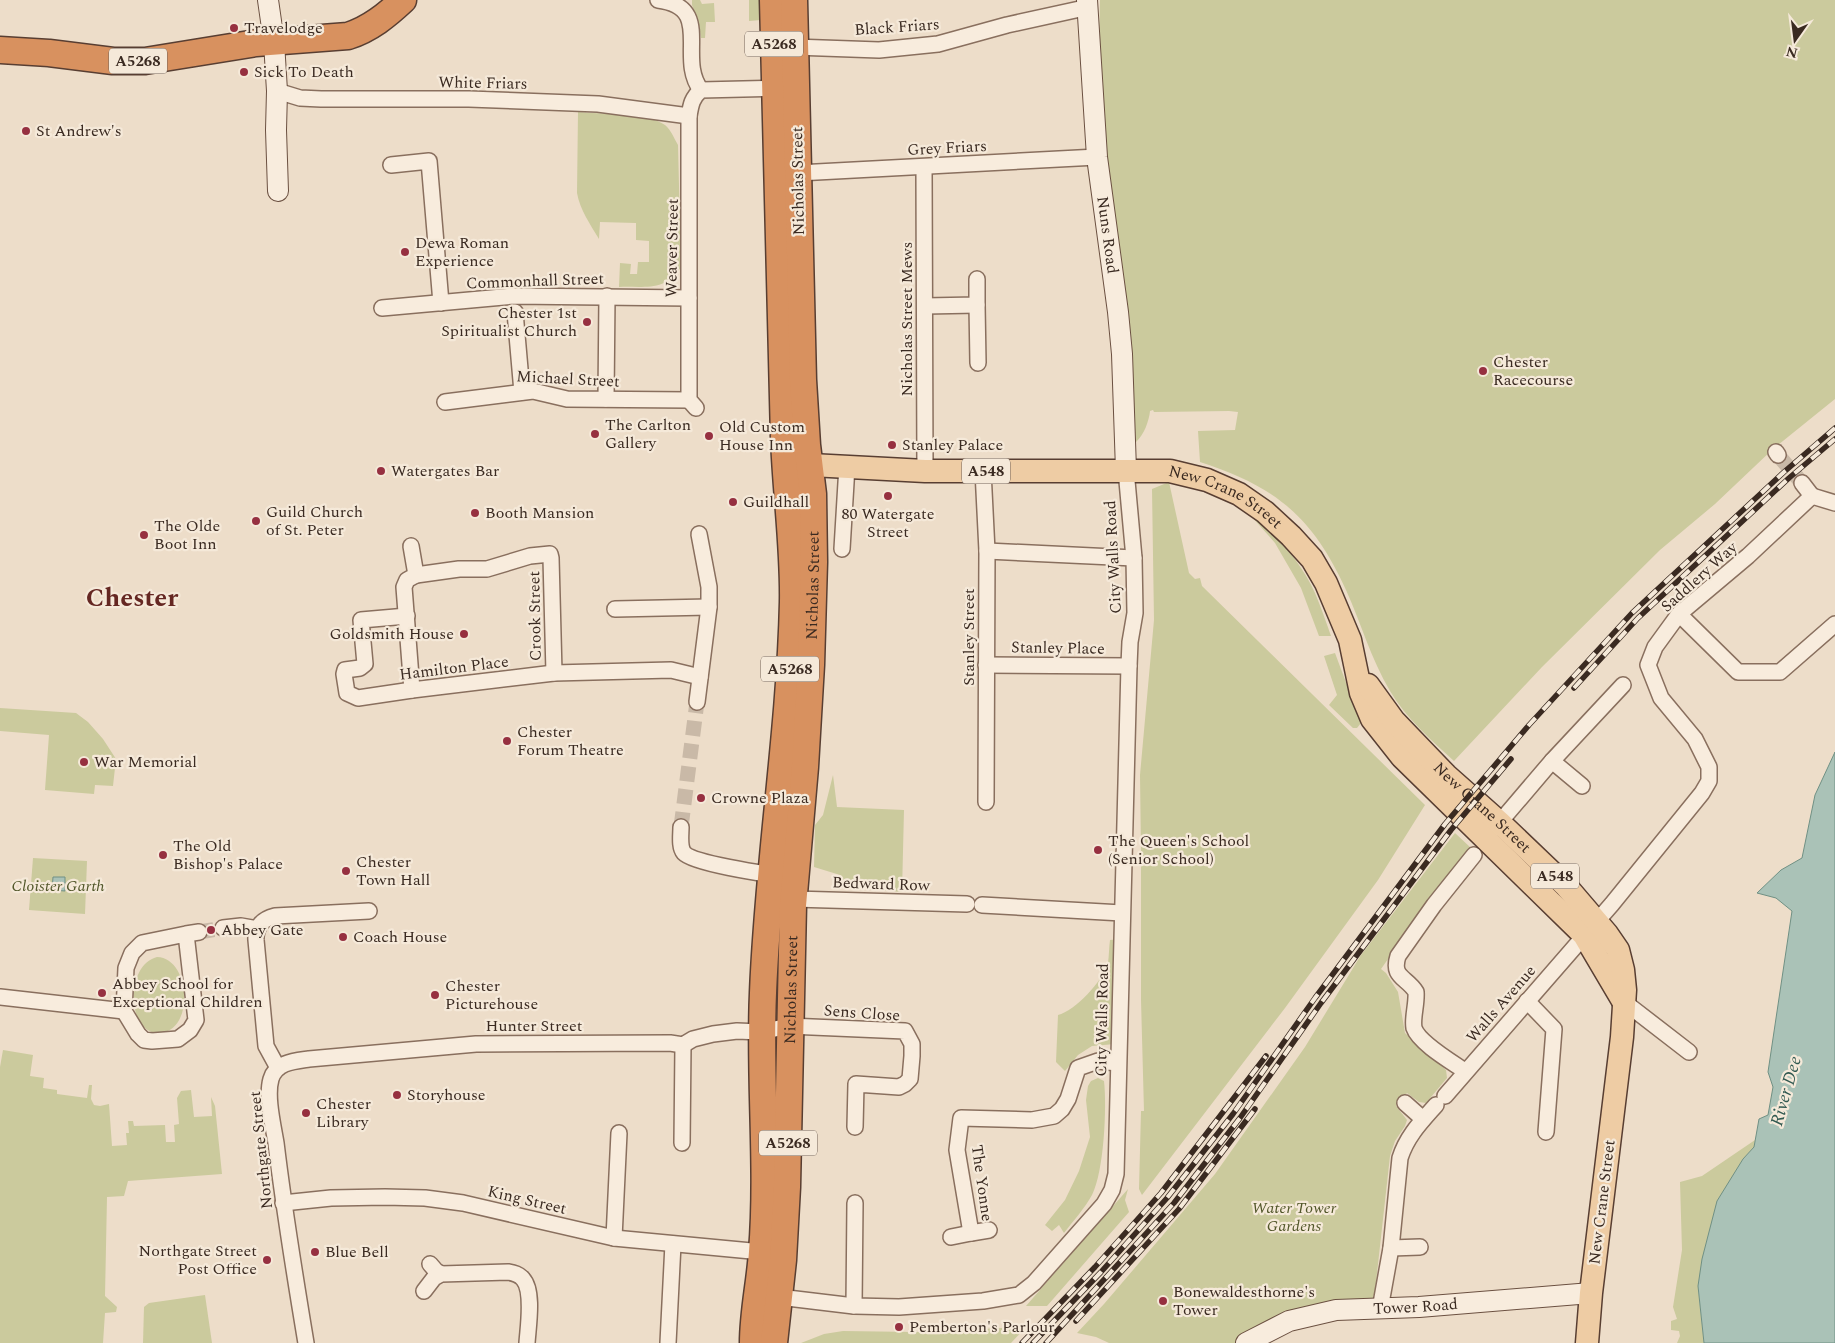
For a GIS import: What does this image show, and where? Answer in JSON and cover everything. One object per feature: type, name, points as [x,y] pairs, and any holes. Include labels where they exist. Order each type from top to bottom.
[{"type":"highway","name":"A5268","points":[[0,50],[49,53],[113,61],[145,61],[256,43],[348,36],[360,32],[384,17],[403,0]]},
{"type":"highway","name":"Nicholas Street","points":[[773,0],[798,173],[803,380],[791,539],[792,611],[782,773],[789,1026],[787,1187],[773,1256]]},
{"type":"highway","name":"Nicholas Street","points":[[773,1256],[761,1032],[802,801],[811,665],[814,562],[813,494],[798,464],[779,282],[786,88],[794,47],[794,0]]},
{"type":"highway","name":"A5268","points":[[773,1256],[779,1297],[774,1343]]},
{"type":"highway","name":"A5268","points":[[753,1343],[753,1325],[773,1256]]},
{"type":"main road","name":"A548","points":[[798,464],[925,472],[1126,470]]},
{"type":"main road","points":[[813,494],[822,479],[847,466]]},
{"type":"main road","name":"New Crane Street","points":[[1126,470],[1170,471],[1207,480],[1239,494],[1266,512],[1291,536],[1312,559],[1326,583],[1350,640],[1361,692],[1372,719],[1402,757],[1486,839],[1590,928],[1623,1001],[1622,1037],[1591,1293],[1587,1343]]},
{"type":"street","points":[[268,0],[274,42],[277,91],[278,191]]},
{"type":"street","points":[[658,0],[675,4],[684,10],[688,18],[691,29],[692,70],[695,82],[701,90],[786,88]]},
{"type":"street","name":"Black Friars","points":[[794,47],[880,50],[938,44],[1088,4]]},
{"type":"street","name":"Nuns Road","points":[[1088,4],[1097,157],[1122,354],[1126,470]]},
{"type":"street","name":"Weaver Street","points":[[692,404],[689,298],[689,116],[694,96],[701,90]]},
{"type":"street","name":"White Friars","points":[[277,91],[300,98],[321,99],[469,99],[598,104],[689,116]]},
{"type":"street","name":"Grey Friars","points":[[798,173],[1097,157]]},
{"type":"street","points":[[391,165],[429,161],[441,303]]},
{"type":"street","name":"Nicholas Street Mews","points":[[924,167],[925,472]]},
{"type":"street","points":[[977,279],[978,363]]},
{"type":"street","name":"Commonhall Street","points":[[382,308],[514,296],[689,298]]},
{"type":"street","points":[[606,400],[607,296]]},
{"type":"street","points":[[925,306],[977,305]]},
{"type":"street","points":[[515,312],[522,392]]},
{"type":"street","name":"Michael Street","points":[[445,402],[533,391],[567,399],[692,404]]},
{"type":"street","points":[[842,549],[847,466]]},
{"type":"street","name":"City Walls Road","points":[[779,1297],[854,1306],[917,1306],[982,1301],[1019,1295],[1034,1283],[1104,1204],[1112,1190],[1116,1174],[1129,666],[1130,642],[1135,613],[1134,558],[1126,470]]},
{"type":"street","name":"Stanley Street","points":[[983,471],[987,551],[986,802]]},
{"type":"street","points":[[1802,484],[1812,496],[1835,504]]},
{"type":"street","name":"Saddlery Way","points":[[1590,928],[1702,793],[1709,781],[1709,767],[1696,739],[1661,698],[1648,665],[1654,648],[1679,614],[1748,556],[1812,496]]},
{"type":"street","points":[[697,702],[709,607],[709,587],[699,534]]},
{"type":"street","points":[[411,546],[416,575],[407,580],[404,587],[412,690]]},
{"type":"street","points":[[987,551],[1134,558]]},
{"type":"street","name":"Crook Street","points":[[416,575],[459,569],[487,569],[530,556],[550,554],[554,673]]},
{"type":"street","points":[[615,609],[709,607]]},
{"type":"street","points":[[1679,614],[1738,672],[1780,672],[1835,624]]},
{"type":"street","name":"Hamilton Place","points":[[407,616],[361,620],[366,664],[360,668],[345,670],[347,693],[358,698],[554,673],[671,670],[700,677]]},
{"type":"street","name":"Stanley Place","points":[[986,665],[1129,666]]},
{"type":"street","points":[[1465,1071],[1420,1038],[1414,1028],[1416,992],[1399,975],[1395,965],[1398,956],[1486,839],[1552,761],[1623,685]]},
{"type":"street","points":[[1552,761],[1582,786]]},
{"type":"street","name":"Bedward Row","points":[[681,827],[681,846],[684,853],[689,856],[786,884],[974,904],[1122,913]]},
{"type":"street","points":[[278,1068],[266,1046],[256,940],[258,928],[267,918],[276,916],[369,911]]},
{"type":"street","points":[[223,928],[241,926],[258,928]]},
{"type":"street","name":"Walls Avenue","points":[[1380,1309],[1391,1248],[1400,1158],[1404,1145],[1423,1119],[1590,928]]},
{"type":"street","points":[[192,933],[196,1020],[190,1030],[178,1039],[152,1042],[144,1040],[131,1025],[124,1011],[126,968],[132,953],[142,943],[192,933]]},
{"type":"street","points":[[0,997],[124,1011]]},
{"type":"street","points":[[1527,1001],[1554,1029],[1546,1132]]},
{"type":"street","points":[[1623,1001],[1689,1052]]},
{"type":"street","name":"Hunter Street","points":[[278,1068],[290,1062],[309,1059],[476,1044],[677,1044],[713,1034],[737,1031],[761,1032],[789,1026]]},
{"type":"street","name":"Sens Close","points":[[789,1026],[904,1031],[912,1044],[910,1079],[906,1084],[899,1086],[856,1084],[855,1127]]},
{"type":"street","points":[[677,1044],[682,1143]]},
{"type":"street","name":"The Yonne","points":[[971,1233],[957,1150],[961,1118],[1032,1120],[1054,1116],[1062,1109],[1068,1099],[1078,1068],[1098,1061],[1118,1063]]},
{"type":"street","name":"Northgate Street","points":[[278,1068],[271,1078],[270,1088],[283,1203],[306,1343]]},
{"type":"street","points":[[1405,1103],[1423,1119]]},
{"type":"street","points":[[614,1238],[619,1132]]},
{"type":"street","name":"King Street","points":[[283,1203],[331,1198],[425,1198],[463,1203],[614,1238],[773,1256]]},
{"type":"street","points":[[854,1306],[855,1204]]},
{"type":"street","name":"The Yonne","points":[[952,1237],[989,1230]]},
{"type":"street","points":[[668,1343],[673,1244]]},
{"type":"street","points":[[1391,1248],[1420,1247]]},
{"type":"street","points":[[424,1291],[434,1278],[436,1269],[518,1274],[523,1279],[529,1292],[527,1343]]},
{"type":"street","name":"Tower Road","points":[[1246,1343],[1289,1321],[1336,1310],[1380,1309],[1591,1293]]},
{"type":"green space","points":[[692,0],[700,0],[702,4],[714,3],[715,22],[706,22],[705,38],[701,38]]},
{"type":"green space","points":[[749,0],[761,0],[761,20],[749,21]]},
{"type":"green space","name":"Chester Racecourse","points":[[1100,0],[1835,0],[1835,399],[1773,449],[1715,504],[1660,550],[1542,667],[1454,761],[1428,737],[1396,701],[1377,666],[1346,590],[1320,543],[1305,524],[1289,508],[1250,482],[1200,462],[1198,431],[1235,430],[1238,412],[1154,412],[1153,410],[1150,411],[1146,428],[1136,442],[1107,159],[1099,50]]},
{"type":"green space","points":[[578,112],[648,118],[665,125],[674,137],[678,145],[681,267],[668,281],[646,287],[619,287],[620,263],[631,264],[630,274],[637,274],[638,262],[649,262],[649,241],[636,240],[636,223],[600,222],[599,239],[586,217],[577,193]]},
{"type":"green space","name":"The Queen's School (Senior School)","points":[[1169,482],[1189,573],[1195,579],[1200,578],[1202,586],[1425,805],[1378,880],[1285,1008],[1142,1195],[1139,1189],[1141,1111],[1144,1111],[1141,1000],[1140,775],[1154,620],[1152,489]]},
{"type":"green space","points":[[1244,508],[1275,536],[1301,568],[1315,593],[1331,636],[1319,636],[1301,588],[1275,543]]},
{"type":"green space","points":[[1335,653],[1361,723],[1357,728],[1353,728],[1329,705],[1337,695],[1324,656]]},
{"type":"green space","points":[[0,708],[76,713],[88,722],[103,739],[116,759],[113,786],[95,785],[94,794],[45,790],[49,735],[0,731]]},
{"type":"green space","points":[[833,775],[837,807],[904,810],[902,892],[843,887],[840,875],[814,867],[815,825],[823,815]]},
{"type":"green space","name":"Water Tower Gardens","points":[[1455,833],[1471,848],[1431,898],[1381,969],[1386,973],[1398,992],[1405,1033],[1446,1070],[1447,1078],[1426,1103],[1419,1102],[1407,1093],[1396,1106],[1407,1120],[1395,1141],[1390,1156],[1375,1291],[1372,1301],[1267,1327],[1235,1343],[1109,1343],[1096,1337],[1077,1333],[1215,1174],[1305,1047],[1361,955]]},
{"type":"green space","name":"Cloister Garth","points":[[33,858],[87,861],[85,914],[29,910]]},
{"type":"green space","points":[[1119,939],[1115,1044],[1092,1046],[1078,1055],[1065,1071],[1056,1062],[1058,1015],[1072,1008],[1088,994],[1108,963],[1110,940]]},
{"type":"green space","points":[[157,957],[168,961],[177,969],[182,981],[184,995],[183,1009],[179,1021],[171,1029],[159,1033],[148,1030],[141,1023],[136,1012],[134,999],[135,985],[139,973],[146,963]]},
{"type":"green space","points":[[3,1050],[33,1055],[30,1076],[44,1078],[43,1088],[57,1090],[57,1094],[87,1098],[89,1085],[92,1085],[91,1099],[94,1105],[109,1104],[112,1146],[127,1145],[128,1121],[133,1121],[134,1126],[165,1125],[166,1142],[175,1142],[174,1125],[179,1124],[177,1098],[181,1091],[191,1090],[194,1117],[212,1116],[211,1097],[215,1106],[222,1174],[128,1181],[124,1196],[107,1197],[105,1296],[117,1307],[116,1312],[105,1313],[103,1343],[0,1343],[0,1067]]},
{"type":"green space","points":[[1098,1078],[1104,1081],[1105,1107],[1104,1139],[1096,1185],[1086,1205],[1064,1233],[1059,1225],[1052,1231],[1045,1225],[1065,1200],[1079,1171],[1090,1137],[1086,1100],[1088,1086],[1091,1081]]},
{"type":"green space","points":[[1755,1140],[1754,1147],[1743,1159],[1698,1286],[1704,1343],[1677,1343],[1680,1336],[1679,1331],[1671,1330],[1671,1321],[1677,1319],[1673,1307],[1682,1250],[1680,1182],[1702,1176]]},
{"type":"green space","points":[[1128,1189],[1125,1200],[1129,1212],[1047,1306],[1026,1306]]},
{"type":"green space","points":[[205,1295],[212,1343],[143,1343],[144,1307],[149,1303]]},
{"type":"green space","points":[[1026,1327],[1011,1343],[801,1343],[824,1334],[843,1331],[915,1332]]},
{"type":"water","name":"River Dee","points":[[1835,752],[1835,1343],[1704,1343],[1698,1286],[1702,1259],[1717,1201],[1743,1159],[1754,1147],[1759,1119],[1768,1115],[1773,1087],[1768,1072],[1792,911],[1776,898],[1757,893],[1781,870],[1802,858],[1815,795]]},
{"type":"water","points":[[53,877],[65,877],[65,891],[52,890]]},
{"type":"tunnel","points":[[1778,455],[1802,483]]},
{"type":"tunnel","points":[[681,827],[697,702]]},
{"type":"tunnel","points":[[199,932],[223,928]]},
{"type":"railway","points":[[1033,1343],[1101,1272],[1167,1198],[1233,1114],[1315,998],[1445,824],[1529,725],[1632,613],[1784,472],[1835,428]]},
{"type":"railway","points":[[1574,688],[1638,618],[1789,478],[1835,439]]},
{"type":"railway","points":[[1046,1343],[1174,1203],[1240,1118],[1321,1003],[1451,830],[1511,759]]},
{"type":"railway","points":[[1022,1343],[1095,1267],[1161,1193],[1266,1056]]},
{"type":"railway","points":[[1076,1321],[1179,1209],[1255,1109]]},
{"type":"place","name":"Travelodge","points":[[234,28]]},
{"type":"place","name":"Sick To Death","points":[[244,72]]},
{"type":"place","name":"St Andrew's","points":[[26,131]]},
{"type":"place","name":"Dewa Roman Experience","points":[[405,252]]},
{"type":"place","name":"Chester 1st Spiritualist Church","points":[[587,322]]},
{"type":"place","name":"Chester Racecourse","points":[[1483,371]]},
{"type":"place","name":"The Carlton Gallery","points":[[595,434]]},
{"type":"place","name":"Old Custom House Inn","points":[[709,436]]},
{"type":"place","name":"Stanley Palace","points":[[892,445]]},
{"type":"place","name":"Watergates Bar","points":[[381,471]]},
{"type":"place","name":"80 Watergate Street","points":[[888,496]]},
{"type":"place","name":"Guildhall","points":[[733,502]]},
{"type":"place","name":"Booth Mansion","points":[[475,513]]},
{"type":"place","name":"Guild Church of St. Peter","points":[[256,521]]},
{"type":"place","name":"The Olde Boot Inn","points":[[144,535]]},
{"type":"place","name":"Goldsmith House","points":[[464,634]]},
{"type":"place","name":"Chester Forum Theatre","points":[[507,741]]},
{"type":"place","name":"War Memorial","points":[[84,762]]},
{"type":"place","name":"Crowne Plaza","points":[[701,798]]},
{"type":"place","name":"The Queen's School (Senior School)","points":[[1098,850]]},
{"type":"place","name":"The Old Bishop's Palace","points":[[163,855]]},
{"type":"place","name":"Chester Town Hall","points":[[346,871]]},
{"type":"place","name":"Abbey Gate","points":[[211,930]]},
{"type":"place","name":"Coach House","points":[[343,937]]},
{"type":"place","name":"Abbey School for Exceptional Children","points":[[102,993]]},
{"type":"place","name":"Chester Picturehouse","points":[[435,995]]},
{"type":"place","name":"Storyhouse","points":[[397,1095]]},
{"type":"place","name":"Chester Library","points":[[306,1113]]},
{"type":"place","name":"Blue Bell","points":[[315,1252]]},
{"type":"place","name":"Northgate Street Post Office","points":[[267,1260]]},
{"type":"place","name":"Bonewaldesthorne's Tower","points":[[1163,1301]]},
{"type":"place","name":"Pemberton's Parlour","points":[[899,1327]]},
{"type":"district","name":"Chester","points":[[132,598]]}]
